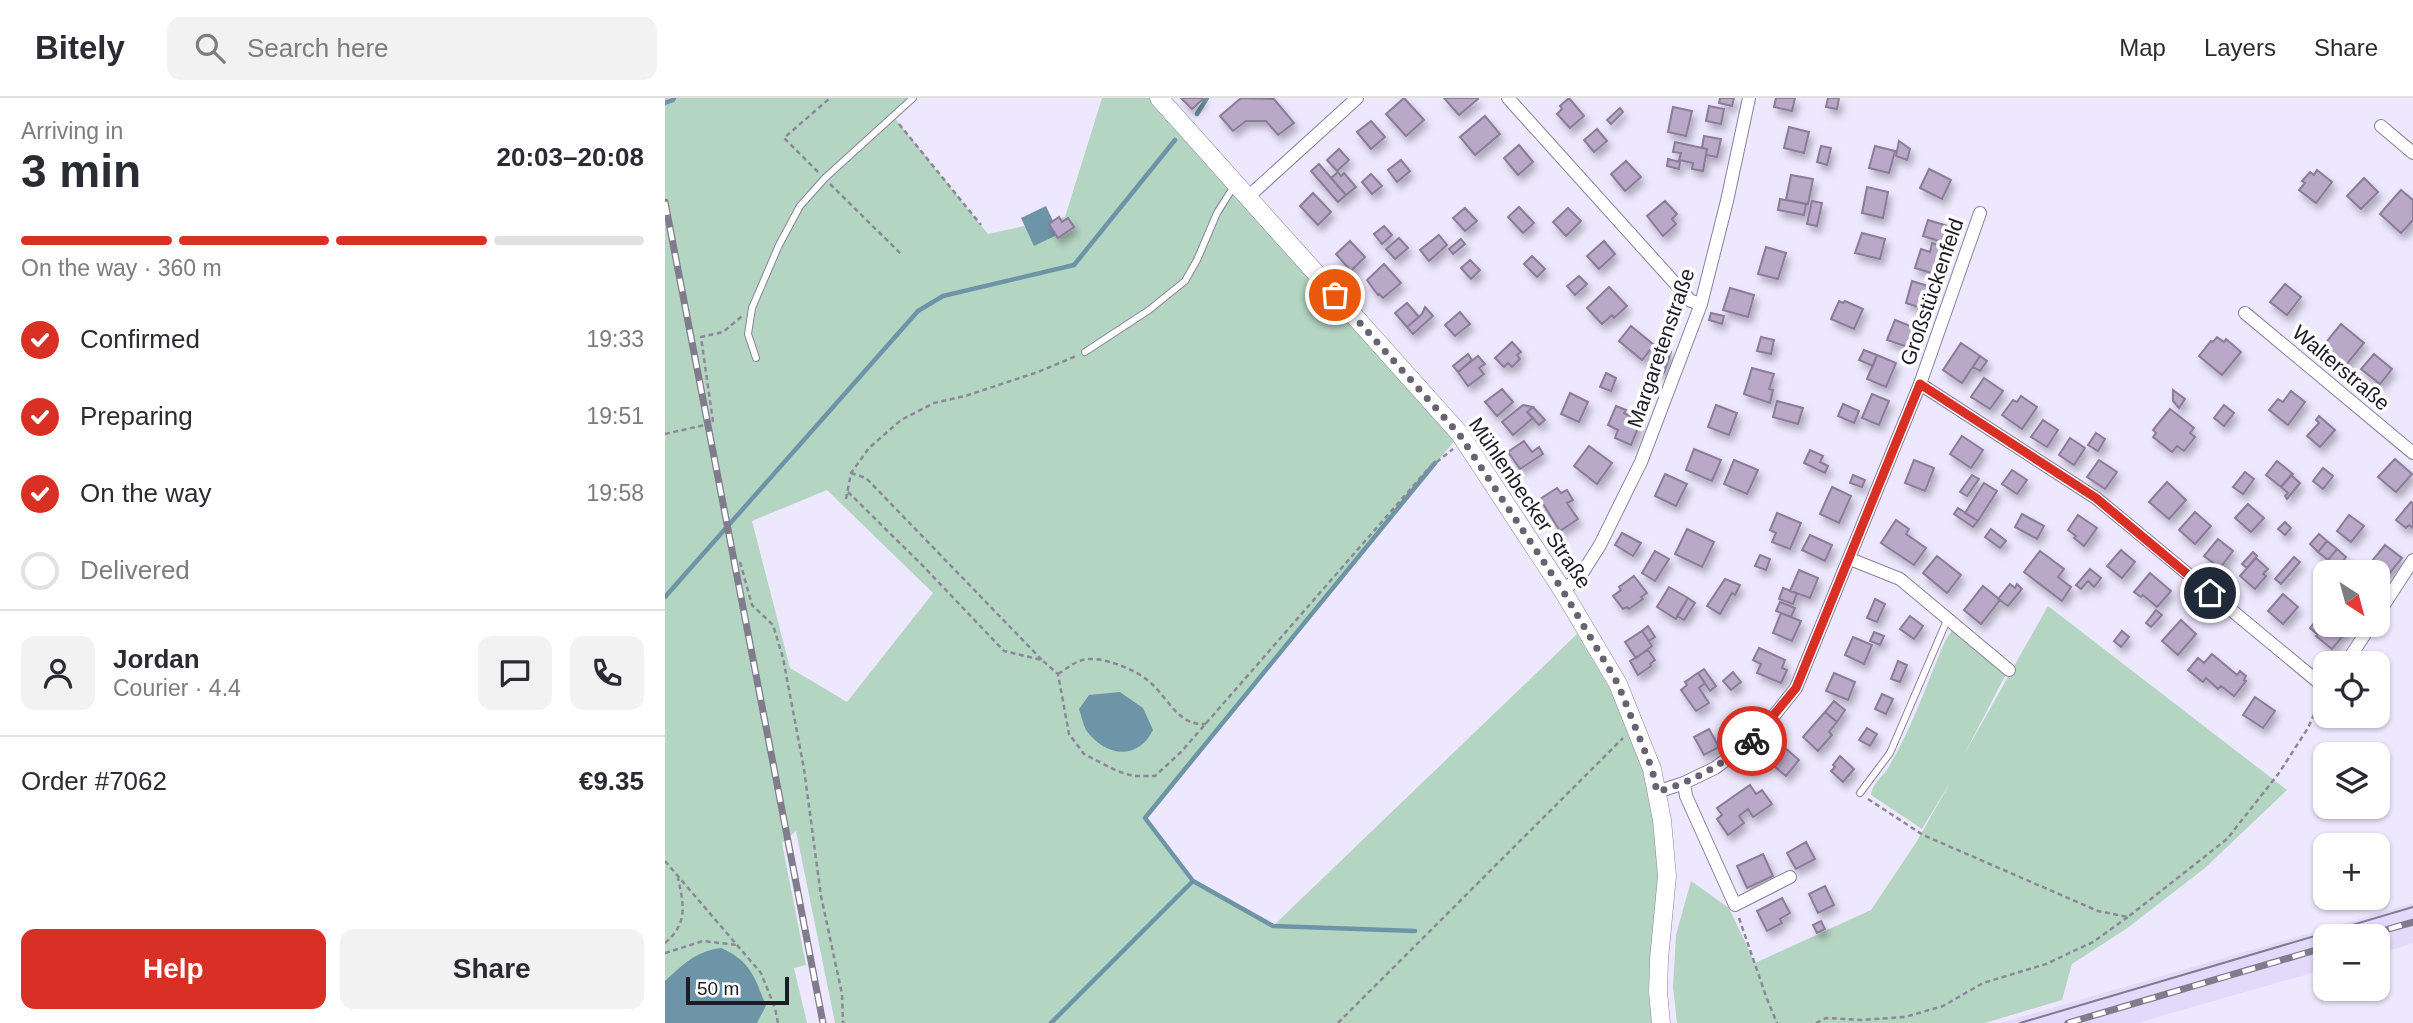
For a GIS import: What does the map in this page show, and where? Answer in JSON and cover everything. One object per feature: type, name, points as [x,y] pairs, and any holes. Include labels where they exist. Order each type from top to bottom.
[{"type":"main road","name":"Mühlenbecker Straße","points":[[1159,98],[1464,441],[1563,591],[1618,684],[1652,769],[1662,820],[1667,876],[1659,959],[1661,1023]]},
{"type":"street","points":[[1242,190],[1357,98]]},
{"type":"street","points":[[1508,98],[1691,301],[1701,304]]},
{"type":"street","name":"Margaretenstraße","points":[[1563,591],[1581,575],[1600,545],[1641,462],[1701,304],[1749,98]]},
{"type":"street","points":[[2381,126],[2413,153]]},
{"type":"street","name":"Großstückenfeld","points":[[1657,792],[1715,768],[1757,737],[1796,688],[1920,384],[1980,213]]},
{"type":"street","name":"Walterstraße","points":[[2245,313],[2413,453]]},
{"type":"street","name":"Großstückenfeld","points":[[1920,384],[2096,498],[2313,678]]},
{"type":"street","points":[[1850,559],[1900,579],[2009,670]]},
{"type":"street","points":[[2391,594],[2413,560]]},
{"type":"street","points":[[1684,783],[1686,796],[1735,905],[1790,877]]},
{"type":"lane","points":[[756,358],[748,334],[752,308],[779,245],[800,206],[825,178],[913,98]]},
{"type":"lane","points":[[1085,352],[1149,310],[1185,281],[1217,214],[1242,190]]},
{"type":"lane","points":[[1860,793],[1890,753],[1948,617]]},
{"type":"path","points":[[823,176],[784,138],[830,98]]},
{"type":"path","points":[[892,116],[981,225]]},
{"type":"path","points":[[827,181],[901,254]]},
{"type":"path","points":[[713,422],[701,337],[723,332],[752,308]]},
{"type":"path","points":[[846,499],[851,473],[869,448],[901,420],[934,403],[965,396],[1038,372],[1085,352]]},
{"type":"path","points":[[665,434],[705,425]]},
{"type":"path","points":[[851,473],[866,478],[1058,674],[1069,734],[1084,754],[1133,776],[1156,776],[1206,724],[1428,469],[1464,441]]},
{"type":"path","points":[[848,492],[1004,651],[1042,660]]},
{"type":"path","points":[[740,562],[752,605],[773,625],[783,658],[804,769],[821,896],[842,994],[843,1023]]},
{"type":"path","points":[[1058,674],[1085,659],[1130,668],[1151,682],[1181,716],[1194,725],[1206,724]]},
{"type":"path","points":[[1816,1023],[1826,1018],[1861,1020],[1905,1017],[1943,1006],[1983,983],[2046,964],[2093,942],[2227,839],[2287,762],[2313,716]]},
{"type":"path","points":[[1338,1023],[1622,738],[1637,730]]},
{"type":"path","points":[[1860,793],[1923,835],[2098,911],[2128,917]]},
{"type":"path","points":[[665,860],[761,973],[778,1023]]},
{"type":"path","points":[[665,943],[678,932],[684,904],[678,875]]},
{"type":"path","points":[[1735,905],[1777,1023]]},
{"type":"path","points":[[665,953],[703,941],[737,945]]},
{"type":"shaded area","points":[[2413,903],[2413,943],[2390,950],[2390,924],[2341,924],[2390,910]]},
{"type":"shaded area","points":[[2313,932],[2313,973],[2137,1023],[2000,1023]]},
{"type":"green space","points":[[665,98],[914,98],[894,117],[988,234],[1065,217],[1102,98],[1159,98],[1460,434],[1145,819],[1193,881],[1273,926],[1577,634],[1610,689],[1633,717],[1657,792],[1658,875],[1648,993],[1656,1023],[835,1023],[796,831],[782,843],[806,965],[794,968],[807,1023],[757,1023],[766,1005],[665,981]],"holes":[[[827,490],[933,593],[847,702],[790,668],[752,521]]]},
{"type":"green space","points":[[2048,606],[2287,790],[2205,868],[2126,929],[2072,964],[2062,1000],[1985,1023],[1677,1023],[1673,987],[1676,935],[1691,881],[1729,908],[1755,963],[1871,910],[1917,841],[1951,781],[1922,829],[1871,795],[1873,787],[1888,768],[1905,737],[1945,641],[1952,630],[2006,674],[1964,755]]},
{"type":"water","points":[[1046,206],[1059,234],[1034,246],[1021,218]]},
{"type":"water","points":[[1120,692],[1143,708],[1153,730],[1139,747],[1121,752],[1102,746],[1094,739],[1086,730],[1079,709],[1089,695]]},
{"type":"water","points":[[721,948],[746,965],[755,979],[766,1006],[757,1023],[665,1023],[665,981],[696,956]]},
{"type":"building","points":[[1181,98],[1202,98],[1203,99],[1192,109]]},
{"type":"building","points":[[1241,98],[1274,99],[1294,123],[1278,135],[1266,121],[1246,121],[1233,131],[1220,116]]},
{"type":"building","points":[[1404,98],[1424,120],[1406,136],[1386,114]]},
{"type":"building","points":[[1444,98],[1477,98],[1478,99],[1459,115]]},
{"type":"building","points":[[1569,98],[1584,116],[1570,128],[1557,114],[1562,109],[1560,106]]},
{"type":"building","points":[[1720,98],[1734,98],[1732,106],[1719,103]]},
{"type":"building","points":[[1776,98],[1795,98],[1792,111],[1774,107]]},
{"type":"building","points":[[1828,98],[1839,98],[1837,109],[1826,107]]},
{"type":"building","points":[[1709,106],[1724,109],[1721,124],[1706,121]]},
{"type":"building","points":[[1673,107],[1692,111],[1686,136],[1668,132]]},
{"type":"building","points":[[1620,108],[1623,112],[1611,124],[1607,120]]},
{"type":"building","points":[[1485,116],[1500,134],[1475,155],[1460,137]]},
{"type":"building","points":[[1371,121],[1385,137],[1371,149],[1357,132]]},
{"type":"building","points":[[1789,127],[1809,132],[1804,153],[1784,148]]},
{"type":"building","points":[[1597,129],[1607,141],[1594,152],[1584,140]]},
{"type":"building","points":[[1704,136],[1721,139],[1717,157],[1706,155],[1707,149],[1702,148]]},
{"type":"building","points":[[1899,141],[1910,149],[1907,160],[1896,156]]},
{"type":"building","points":[[1675,142],[1707,149],[1703,171],[1692,169],[1693,163],[1679,160],[1681,153],[1673,152]]},
{"type":"building","points":[[1519,145],[1533,162],[1518,175],[1504,158]]},
{"type":"building","points":[[1821,146],[1831,148],[1827,165],[1817,162]]},
{"type":"building","points":[[1875,146],[1895,151],[1889,173],[1869,168]]},
{"type":"building","points":[[1339,149],[1349,160],[1337,171],[1327,160]]},
{"type":"building","points":[[1668,159],[1680,162],[1679,169],[1667,166]]},
{"type":"building","points":[[1401,160],[1410,171],[1397,182],[1388,170]]},
{"type":"building","points":[[1626,161],[1641,177],[1625,191],[1611,174]]},
{"type":"building","points":[[1319,164],[1346,195],[1338,202],[1311,171]]},
{"type":"building","points":[[1929,169],[1951,180],[1942,199],[1920,188]]},
{"type":"building","points":[[2317,170],[2332,182],[2316,203],[2299,190],[2305,183],[2302,181],[2310,172],[2314,175]]},
{"type":"building","points":[[1338,172],[1341,176],[1344,173],[1356,187],[1346,195],[1331,178]]},
{"type":"building","points":[[1371,174],[1382,186],[1372,194],[1362,182]]},
{"type":"building","points":[[1791,175],[1813,179],[1808,204],[1786,200]]},
{"type":"building","points":[[2364,178],[2378,192],[2361,209],[2347,196]]},
{"type":"building","points":[[1867,187],[1888,192],[1883,218],[1862,213]]},
{"type":"building","points":[[2401,190],[2413,200],[2413,220],[2401,233],[2380,214]]},
{"type":"building","points":[[1313,193],[1331,212],[1318,225],[1300,206]]},
{"type":"building","points":[[1780,199],[1806,204],[1804,215],[1778,210]]},
{"type":"building","points":[[1665,201],[1677,214],[1672,219],[1676,224],[1663,236],[1647,216]]},
{"type":"building","points":[[1812,201],[1822,203],[1817,226],[1807,224]]},
{"type":"building","points":[[1519,207],[1534,223],[1523,233],[1508,217]]},
{"type":"building","points":[[1465,208],[1477,221],[1465,231],[1453,218]]},
{"type":"building","points":[[1568,208],[1581,221],[1566,236],[1553,222]]},
{"type":"building","points":[[1059,217],[1062,222],[1068,218],[1074,227],[1058,238],[1049,224]]},
{"type":"building","points":[[1928,220],[1951,227],[1946,243],[1923,236]]},
{"type":"building","points":[[1384,226],[1392,235],[1382,244],[1374,234]]},
{"type":"building","points":[[1862,233],[1885,239],[1880,259],[1855,253]]},
{"type":"building","points":[[1439,235],[1447,245],[1429,261],[1420,250]]},
{"type":"building","points":[[1399,238],[1408,248],[1395,259],[1386,249]]},
{"type":"building","points":[[1461,239],[1465,244],[1453,254],[1449,249]]},
{"type":"building","points":[[1350,241],[1365,257],[1351,271],[1336,254]]},
{"type":"building","points":[[1604,241],[1615,254],[1599,269],[1587,256]]},
{"type":"building","points":[[1932,243],[1943,247],[1935,274],[1915,268],[1921,249],[1930,252]]},
{"type":"building","points":[[1766,247],[1786,253],[1778,279],[1758,274]]},
{"type":"building","points":[[1532,256],[1545,269],[1537,277],[1524,264]]},
{"type":"building","points":[[1470,260],[1480,270],[1471,279],[1461,268]]},
{"type":"building","points":[[1384,264],[1401,283],[1383,298],[1367,280]]},
{"type":"building","points":[[1579,276],[1587,284],[1575,295],[1567,286]]},
{"type":"building","points":[[1912,281],[1931,287],[1925,309],[1906,303]]},
{"type":"building","points":[[2285,284],[2301,297],[2287,315],[2270,302]]},
{"type":"building","points":[[1609,287],[1627,306],[1614,318],[1612,315],[1602,324],[1587,308]]},
{"type":"building","points":[[1730,288],[1754,295],[1748,317],[1723,310]]},
{"type":"building","points":[[1839,301],[1863,309],[1854,329],[1831,319]]},
{"type":"building","points":[[1407,303],[1419,317],[1407,327],[1395,313]]},
{"type":"building","points":[[1425,307],[1433,316],[1413,334],[1407,327],[1422,314]]},
{"type":"building","points":[[1460,312],[1470,324],[1455,336],[1445,325]]},
{"type":"building","points":[[1711,313],[1724,316],[1722,324],[1709,320]]},
{"type":"building","points":[[1895,320],[1918,329],[1911,348],[1887,340]]},
{"type":"building","points":[[2341,324],[2364,343],[2346,365],[2323,346]]},
{"type":"building","points":[[1631,326],[1654,345],[1642,360],[1619,341]]},
{"type":"building","points":[[1761,337],[1774,340],[1771,354],[1757,351]]},
{"type":"building","points":[[2217,337],[2224,342],[2226,339],[2241,352],[2222,375],[2199,356]]},
{"type":"building","points":[[1512,342],[1521,352],[1517,355],[1520,359],[1512,367],[1508,363],[1504,367],[1495,358]]},
{"type":"building","points":[[1961,343],[1980,356],[1962,383],[1943,370]]},
{"type":"building","points":[[1655,347],[1671,352],[1664,373],[1648,367]]},
{"type":"building","points":[[1864,350],[1877,355],[1873,366],[1859,360]]},
{"type":"building","points":[[1468,354],[1472,360],[1458,372],[1453,366]]},
{"type":"building","points":[[2374,354],[2392,369],[2380,384],[2361,369]]},
{"type":"building","points":[[1877,355],[1896,363],[1886,387],[1867,379]]},
{"type":"building","points":[[1478,356],[1485,364],[1479,368],[1484,374],[1468,386],[1458,372]]},
{"type":"building","points":[[1980,356],[1987,361],[1980,371],[1973,367]]},
{"type":"building","points":[[1752,368],[1774,374],[1769,389],[1773,390],[1770,403],[1744,394]]},
{"type":"building","points":[[1606,373],[1616,378],[1611,391],[1600,387]]},
{"type":"building","points":[[1984,378],[2003,391],[1990,409],[1971,397]]},
{"type":"building","points":[[1502,389],[1513,402],[1497,416],[1485,402]]},
{"type":"building","points":[[2173,390],[2185,399],[2179,408],[2173,401]]},
{"type":"building","points":[[2291,391],[2305,402],[2288,425],[2269,410],[2278,399],[2283,402]]},
{"type":"building","points":[[1570,393],[1588,402],[1579,422],[1561,414]]},
{"type":"building","points":[[1872,394],[1889,401],[1879,425],[1862,418]]},
{"type":"building","points":[[2021,396],[2037,407],[2022,429],[2002,415],[2013,400],[2017,402]]},
{"type":"building","points":[[1777,401],[1803,408],[1798,424],[1773,417]]},
{"type":"building","points":[[1843,404],[1859,411],[1854,423],[1838,416]]},
{"type":"building","points":[[1523,405],[1533,407],[1527,412],[1533,418],[1513,435],[1502,422]]},
{"type":"building","points":[[1716,405],[1737,413],[1729,435],[1708,427]]},
{"type":"building","points":[[2224,405],[2234,413],[2224,426],[2214,418]]},
{"type":"building","points":[[1616,406],[1641,421],[1631,445],[1615,438],[1618,430],[1608,425]]},
{"type":"building","points":[[1533,407],[1545,420],[1539,425],[1527,412]]},
{"type":"building","points":[[2170,409],[2194,428],[2190,433],[2195,437],[2184,451],[2177,446],[2172,452],[2153,437],[2156,433],[2153,430]]},
{"type":"building","points":[[2319,416],[2335,430],[2320,447],[2307,436],[2319,423],[2316,420]]},
{"type":"building","points":[[2043,420],[2058,430],[2047,447],[2031,437]]},
{"type":"building","points":[[2096,433],[2105,439],[2098,451],[2088,445]]},
{"type":"building","points":[[1962,436],[1983,450],[1971,468],[1950,454]]},
{"type":"building","points":[[2070,438],[2085,448],[2074,465],[2059,455]]},
{"type":"building","points":[[1524,441],[1532,452],[1539,447],[1543,454],[1520,469],[1508,452]]},
{"type":"building","points":[[1589,446],[1612,463],[1597,484],[1574,466]]},
{"type":"building","points":[[1694,449],[1721,460],[1712,481],[1686,470]]},
{"type":"building","points":[[1810,450],[1823,456],[1820,462],[1828,466],[1825,473],[1804,463]]},
{"type":"building","points":[[2395,459],[2412,474],[2396,492],[2378,477]]},
{"type":"building","points":[[1734,460],[1758,470],[1747,494],[1724,484]]},
{"type":"building","points":[[1914,460],[1934,468],[1925,491],[1905,483]]},
{"type":"building","points":[[2099,460],[2117,472],[2105,489],[2087,477]]},
{"type":"building","points":[[2277,461],[2293,474],[2281,487],[2266,475]]},
{"type":"building","points":[[2323,468],[2333,476],[2323,489],[2313,481]]},
{"type":"building","points":[[2012,470],[2027,480],[2017,494],[2002,484]]},
{"type":"building","points":[[2245,472],[2254,479],[2243,494],[2233,487]]},
{"type":"building","points":[[1665,474],[1687,484],[1676,506],[1655,496]]},
{"type":"building","points":[[1853,475],[1865,480],[1862,487],[1850,483]]},
{"type":"building","points":[[1972,475],[1979,479],[1967,496],[1960,492]]},
{"type":"building","points":[[2291,475],[2300,483],[2287,499],[2285,496],[2288,493],[2281,487]]},
{"type":"building","points":[[2167,482],[2186,500],[2169,519],[2149,502]]},
{"type":"building","points":[[1984,483],[1997,491],[1978,521],[1965,513]]},
{"type":"building","points":[[1832,487],[1851,496],[1839,523],[1820,514]]},
{"type":"building","points":[[1557,488],[1561,493],[1567,490],[1573,500],[1567,503],[1578,519],[1560,531],[1540,499]]},
{"type":"building","points":[[2411,502],[2413,528],[2409,525],[2406,528],[2396,520]]},
{"type":"building","points":[[2248,504],[2264,518],[2251,532],[2235,518]]},
{"type":"building","points":[[1958,508],[1978,521],[1973,527],[1954,514]]},
{"type":"building","points":[[2195,512],[2211,526],[2195,544],[2179,530]]},
{"type":"building","points":[[1777,513],[1801,523],[1790,549],[1772,542],[1776,533],[1770,530]]},
{"type":"building","points":[[2022,514],[2044,526],[2037,539],[2015,527]]},
{"type":"building","points":[[2078,515],[2097,528],[2084,546],[2068,530]]},
{"type":"building","points":[[2349,515],[2364,526],[2351,542],[2337,531]]},
{"type":"building","points":[[1896,520],[1909,529],[1906,534],[1926,548],[1914,565],[1881,543]]},
{"type":"building","points":[[2285,522],[2291,528],[2285,535],[2278,529]]},
{"type":"building","points":[[1687,529],[1714,542],[1702,567],[1675,554]]},
{"type":"building","points":[[1991,529],[2006,541],[2000,548],[1985,537]]},
{"type":"building","points":[[1622,533],[1641,543],[1633,556],[1615,545]]},
{"type":"building","points":[[2319,534],[2327,541],[2318,552],[2310,544]]},
{"type":"building","points":[[1810,535],[1832,545],[1825,561],[1802,550]]},
{"type":"building","points":[[2218,539],[2233,551],[2220,568],[2204,556]]},
{"type":"building","points":[[2327,541],[2337,549],[2328,560],[2318,552]]},
{"type":"building","points":[[2385,545],[2402,558],[2391,572],[2391,560],[2373,560]]},
{"type":"building","points":[[2337,549],[2346,557],[2344,560],[2328,560]]},
{"type":"building","points":[[2121,550],[2135,562],[2122,578],[2107,566]]},
{"type":"building","points":[[1655,551],[1669,559],[1655,581],[1642,573]]},
{"type":"building","points":[[2040,551],[2064,569],[2058,577],[2071,587],[2062,601],[2024,572]]},
{"type":"building","points":[[2253,552],[2257,556],[2247,568],[2242,564]]},
{"type":"building","points":[[1760,555],[1770,559],[1766,570],[1755,566]]},
{"type":"building","points":[[1937,556],[1961,575],[1947,593],[1923,573]]},
{"type":"building","points":[[2294,557],[2300,562],[2281,584],[2275,579]]},
{"type":"building","points":[[2256,558],[2268,569],[2263,574],[2266,576],[2255,589],[2240,576]]},
{"type":"building","points":[[2090,569],[2101,578],[2094,587],[2088,581],[2081,589],[2076,585]]},
{"type":"building","points":[[1799,570],[1818,578],[1810,598],[1790,591]]},
{"type":"building","points":[[2150,573],[2171,591],[2157,607],[2143,595],[2141,597],[2134,592]]},
{"type":"building","points":[[1634,576],[1647,593],[1629,609],[1623,609],[1613,596],[1621,590],[1619,587]]},
{"type":"building","points":[[1725,579],[1740,585],[1720,614],[1707,606]]},
{"type":"building","points":[[2010,584],[2015,588],[2017,584],[2022,589],[2008,606],[1998,599]]},
{"type":"building","points":[[1983,586],[2000,600],[1981,624],[1964,610]]},
{"type":"building","points":[[1669,587],[1688,598],[1676,619],[1657,607]]},
{"type":"building","points":[[1783,588],[1797,593],[1793,604],[1779,599]]},
{"type":"building","points":[[2283,594],[2298,607],[2283,624],[2268,611]]},
{"type":"building","points":[[1688,598],[1695,603],[1684,620],[1677,616]]},
{"type":"building","points":[[1875,599],[1885,604],[1877,622],[1867,618]]},
{"type":"building","points":[[1780,602],[1795,608],[1791,617],[1776,611]]},
{"type":"building","points":[[2156,610],[2162,615],[2151,627],[2146,623]]},
{"type":"building","points":[[1781,613],[1801,621],[1792,641],[1773,633]]},
{"type":"building","points":[[1910,616],[1923,626],[1914,639],[1900,629]]},
{"type":"building","points":[[2181,620],[2196,634],[2178,655],[2162,641]]},
{"type":"building","points":[[1648,626],[1655,637],[1649,641],[1642,631]]},
{"type":"building","points":[[1642,631],[1652,646],[1636,658],[1625,642]]},
{"type":"building","points":[[2122,631],[2129,637],[2121,647],[2114,641]]},
{"type":"building","points":[[1874,632],[1884,636],[1880,645],[1870,641]]},
{"type":"building","points":[[1853,637],[1872,645],[1864,664],[1845,655]]},
{"type":"building","points":[[2317,637],[2342,637],[2332,649]]},
{"type":"building","points":[[1759,648],[1785,660],[1782,668],[1787,670],[1781,683],[1757,673],[1761,664],[1753,660]]},
{"type":"building","points":[[1648,650],[1655,660],[1638,675],[1630,661]]},
{"type":"building","points":[[2212,654],[2237,675],[2240,671],[2246,676],[2246,681],[2234,696],[2221,686],[2218,689],[2206,678],[2203,682],[2188,670],[2198,658],[2204,663]]},
{"type":"building","points":[[1898,661],[1907,665],[1900,682],[1891,679]]},
{"type":"building","points":[[1704,669],[1716,686],[1710,691],[1698,673]]},
{"type":"building","points":[[1733,672],[1741,682],[1731,690],[1723,681]]},
{"type":"building","points":[[1698,673],[1705,683],[1699,688],[1709,703],[1696,711],[1681,690],[1687,685],[1685,682]]},
{"type":"building","points":[[1834,673],[1855,682],[1848,700],[1826,691]]},
{"type":"building","points":[[1882,694],[1893,699],[1886,714],[1875,709]]},
{"type":"building","points":[[2255,697],[2275,711],[2263,728],[2243,715]]},
{"type":"building","points":[[1834,701],[1845,710],[1837,722],[1825,712]]},
{"type":"building","points":[[1825,712],[1837,722],[1829,732],[1832,735],[1818,751],[1803,737]]},
{"type":"building","points":[[1867,728],[1877,734],[1870,746],[1859,740]]},
{"type":"building","points":[[1709,729],[1719,747],[1704,755],[1694,737]]},
{"type":"building","points":[[1783,746],[1799,760],[1786,776],[1769,762]]},
{"type":"building","points":[[1840,756],[1854,769],[1843,782],[1831,771]]},
{"type":"building","points":[[1750,785],[1756,794],[1762,790],[1772,804],[1753,817],[1748,809],[1739,816],[1744,823],[1728,835],[1717,819],[1722,815],[1717,808]]},
{"type":"building","points":[[1806,842],[1815,859],[1796,869],[1787,853]]},
{"type":"building","points":[[1763,854],[1773,876],[1747,888],[1737,866]]},
{"type":"building","points":[[1825,886],[1834,905],[1818,913],[1809,894]]},
{"type":"building","points":[[1782,898],[1790,913],[1780,919],[1782,923],[1767,931],[1757,911]]},
{"type":"building","points":[[1821,921],[1825,929],[1817,933],[1813,925]]},
{"type":"waterway","points":[[665,103],[674,98]]},
{"type":"waterway","points":[[1197,114],[1207,98]]},
{"type":"waterway","points":[[665,597],[918,311],[943,296],[1074,265],[1175,140]]},
{"type":"waterway","points":[[1051,1023],[1193,881],[1145,818],[1435,463]]},
{"type":"waterway","points":[[1193,881],[1273,926],[1415,931]]},
{"type":"tram line","points":[[2020,1023],[2413,907]]},
{"type":"railway","points":[[665,202],[823,1023]]},
{"type":"railway","points":[[2390,929],[2413,922]]},
{"type":"railway","points":[[2068,1023],[2313,951]]},
{"type":"way so far","points":[[1335,295],[1459,434],[1563,591],[1618,684],[1652,769],[1657,792],[1715,768],[1752,741]]},
{"type":"route","points":[[1752,741],[1796,688],[1920,384],[2096,498],[2210,593]]}]
